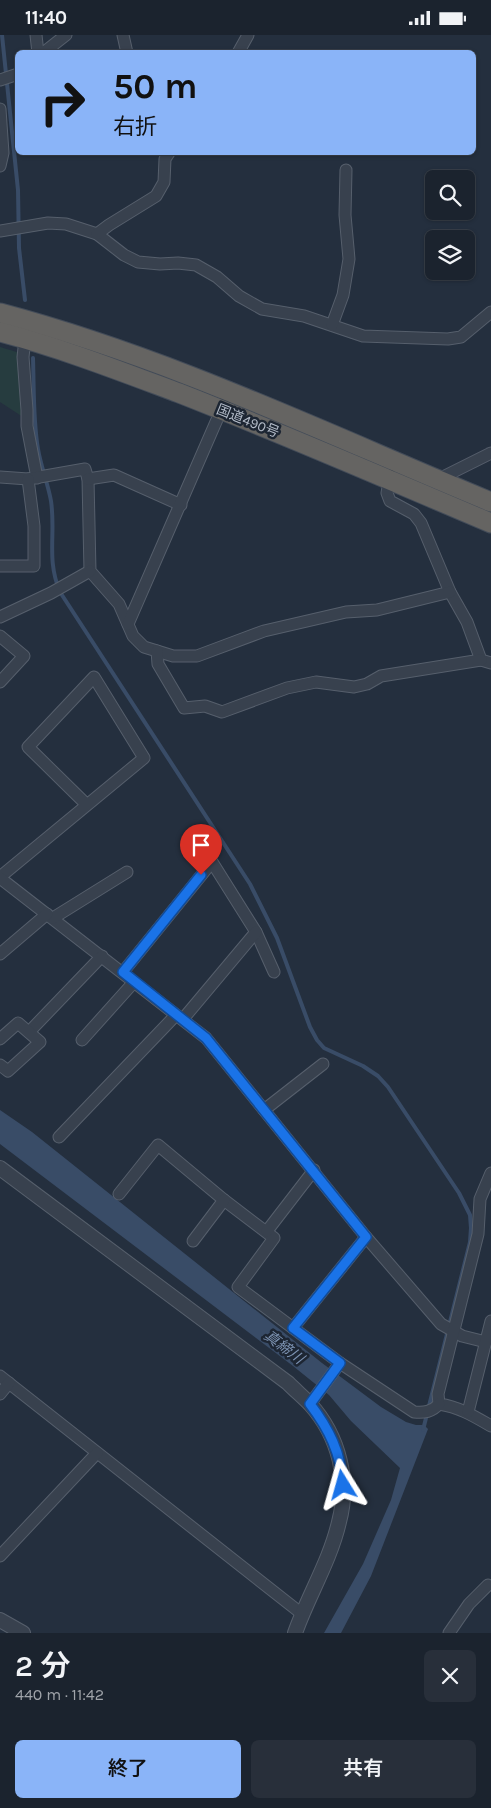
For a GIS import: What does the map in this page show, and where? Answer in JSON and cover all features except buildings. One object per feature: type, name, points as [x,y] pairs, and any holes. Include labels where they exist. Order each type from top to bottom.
[{"type":"highway","name":"国道490号","points":[[0,313],[72,333],[229,392],[491,503]]},
{"type":"highway","name":"国道490号","points":[[0,332],[106,365],[221,410],[491,523]]},
{"type":"street","points":[[36,35],[38,50]]},
{"type":"street","points":[[47,50],[66,35]]},
{"type":"street","points":[[124,35],[126,50]]},
{"type":"street","points":[[240,50],[248,35]]},
{"type":"street","points":[[0,80],[15,75]]},
{"type":"street","points":[[0,109],[3,153],[0,166]]},
{"type":"street","points":[[97,234],[156,195],[164,182],[163,155]]},
{"type":"street","points":[[332,325],[343,295],[349,259],[345,215],[346,170]]},
{"type":"street","points":[[0,231],[48,223],[66,224],[97,234],[124,255],[138,262],[196,265],[217,277],[239,297],[262,309],[304,316],[363,335],[448,339],[461,337],[491,312]]},
{"type":"street","points":[[0,566],[34,566],[32,478],[23,357],[25,339]]},
{"type":"street","points":[[128,624],[229,392]]},
{"type":"street","points":[[437,480],[491,453]]},
{"type":"street","points":[[157,651],[158,664],[184,708],[205,706],[222,712],[287,688],[316,682],[354,687],[367,684],[381,676],[486,661],[450,592],[418,518],[410,511],[390,501],[387,497],[394,461]]},
{"type":"street","points":[[0,477],[32,478],[85,469],[88,479],[90,571],[119,604],[133,635],[144,647],[173,656],[197,656],[264,631],[346,612],[377,610],[450,592]]},
{"type":"street","points":[[88,479],[114,475],[181,505]]},
{"type":"street","points":[[0,617],[52,593],[90,571]]},
{"type":"street","points":[[0,636],[24,656],[0,681]]},
{"type":"street","points":[[87,805],[28,747],[94,677],[144,758],[0,877],[206,1038],[366,1237],[441,1324],[462,1336],[486,1343]]},
{"type":"street","points":[[123,972],[212,861],[256,933],[274,972]]},
{"type":"street","points":[[0,954],[50,916],[127,872]]},
{"type":"street","points":[[59,1137],[180,1017],[256,933]]},
{"type":"street","points":[[29,1032],[102,956]]},
{"type":"street","points":[[82,1040],[134,983]]},
{"type":"street","points":[[0,1039],[18,1023],[40,1042],[8,1071],[0,1065]]},
{"type":"street","points":[[264,1110],[323,1064]]},
{"type":"street","points":[[119,1194],[158,1145],[224,1200],[274,1238],[238,1287],[339,1365],[403,1407],[422,1413],[436,1407],[453,1406],[468,1412],[491,1426]]},
{"type":"street","points":[[0,1168],[288,1383],[314,1399],[338,1453],[343,1475],[344,1496],[340,1523],[295,1633]]},
{"type":"street","points":[[267,1231],[314,1170]]},
{"type":"street","points":[[436,1407],[478,1234],[480,1199],[491,1173]]},
{"type":"street","points":[[193,1241],[224,1200]]},
{"type":"street","points":[[293,1328],[366,1237]]},
{"type":"street","points":[[468,1412],[491,1321]]},
{"type":"street","points":[[314,1399],[339,1365]]},
{"type":"street","points":[[0,1375],[302,1614]]},
{"type":"street","points":[[0,1394],[10,1383]]},
{"type":"street","points":[[0,1556],[97,1453]]},
{"type":"street","points":[[449,1633],[469,1604],[488,1585]]},
{"type":"street","points":[[0,1620],[23,1633]]},
{"type":"green space","points":[[0,347],[20,353],[23,417],[0,402]]},
{"type":"water","name":"真締川","points":[[0,1110],[32,1132],[322,1363],[381,1407],[406,1422],[424,1425],[428,1429],[371,1576],[341,1633],[324,1633],[363,1564],[391,1500],[400,1468],[351,1421],[329,1395],[0,1144]]},
{"type":"waterway","points":[[2,35],[18,190],[19,248],[25,300]]},
{"type":"waterway","points":[[33,358],[36,438],[51,501],[53,569],[60,592],[250,884],[277,938],[310,1027],[317,1040],[324,1048],[363,1066],[378,1076],[388,1087],[459,1193],[470,1215],[470,1242],[423,1430]]},
{"type":"route","points":[[201,875],[123,972],[134,983],[206,1038],[366,1237],[293,1328],[340,1363],[310,1404],[332,1436],[343,1475],[343,1485]]}]
